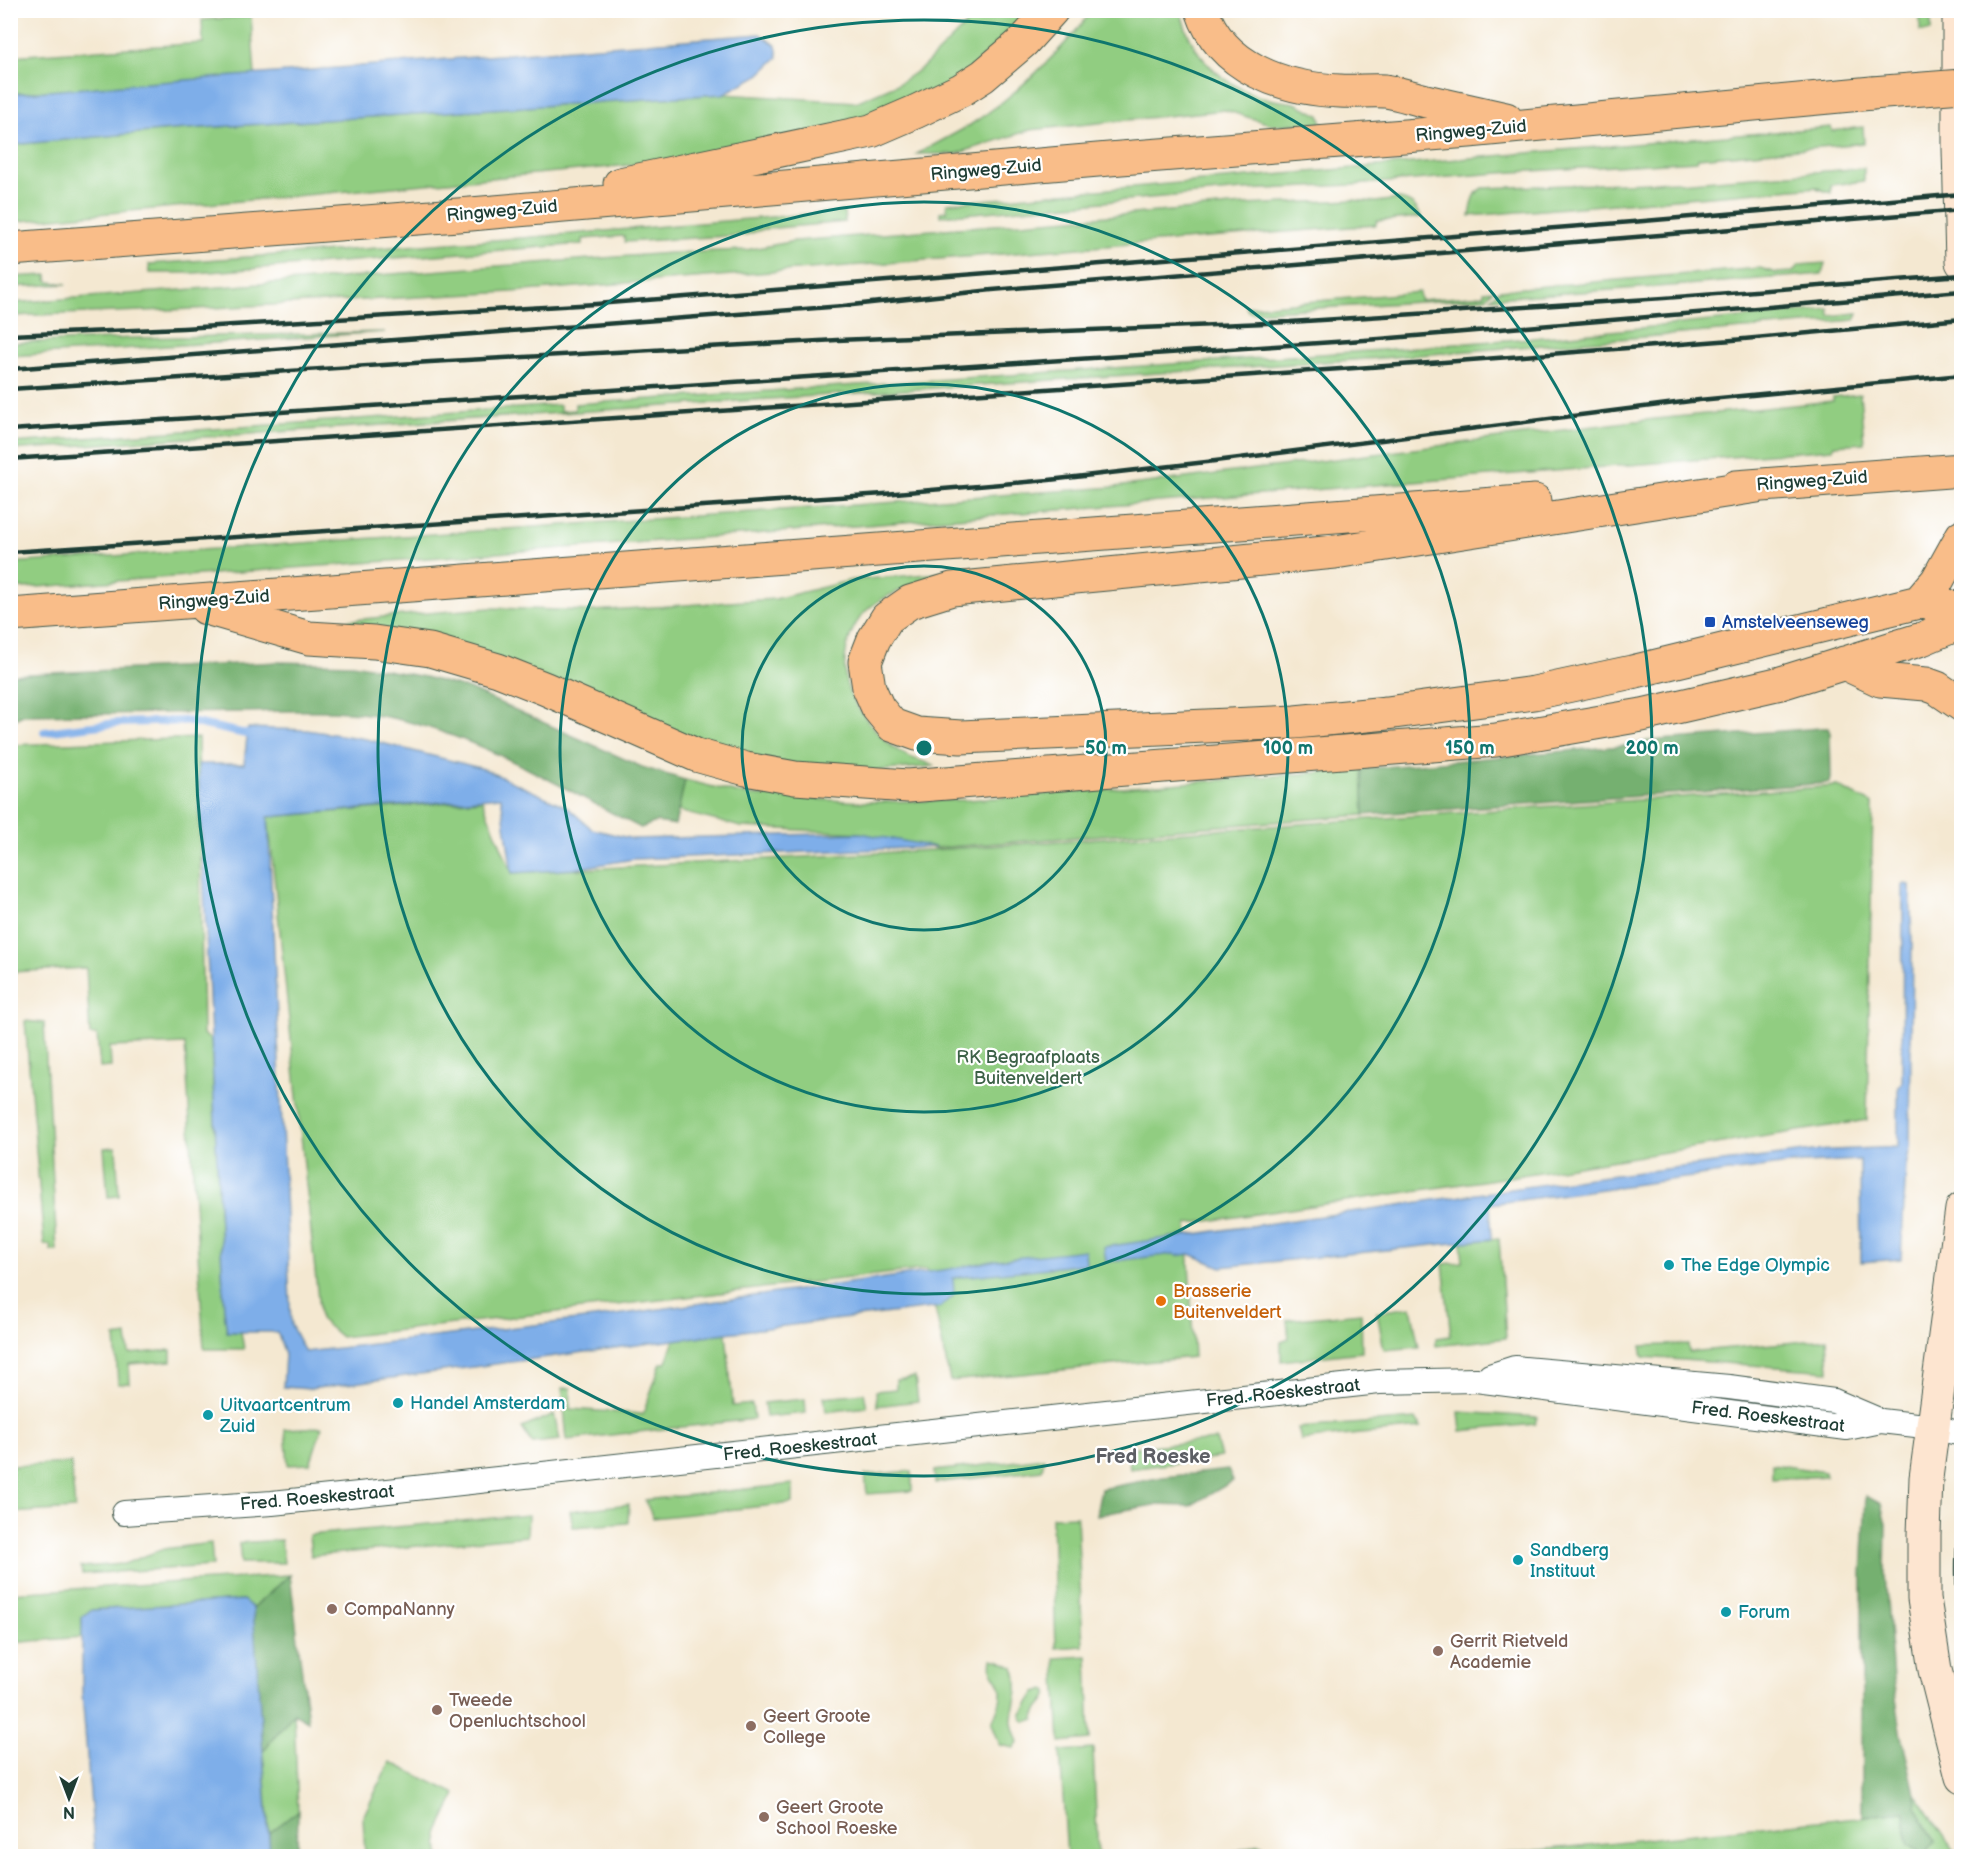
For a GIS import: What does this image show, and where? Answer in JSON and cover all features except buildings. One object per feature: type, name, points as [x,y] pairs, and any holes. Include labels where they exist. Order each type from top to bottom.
[{"type":"highway","points":[[471,214],[871,131],[962,90],[983,76],[1023,42],[1052,10]]},
{"type":"highway","points":[[1202,10],[1220,43],[1232,56],[1266,76],[1307,88],[1338,91],[1386,91],[1535,126]]},
{"type":"highway","name":"Ringweg-Zuid","points":[[10,249],[471,214],[1097,160],[1535,126],[1962,86]]},
{"type":"highway","name":"Ringweg-Zuid","points":[[10,615],[1343,514],[1962,470]]},
{"type":"highway","points":[[1757,486],[1335,552],[952,589],[910,602],[887,618],[874,639],[865,662],[869,688],[878,708],[892,725],[917,734],[961,737],[1295,722],[1387,713],[1534,693],[1632,672],[1919,602],[1948,606],[1962,613]]},
{"type":"highway","points":[[1919,602],[1937,581],[1962,536]]},
{"type":"highway","points":[[185,602],[309,638],[374,642],[430,650],[498,670],[696,755],[746,769],[795,778],[908,786],[1496,740],[1642,715],[1781,683],[1922,639],[1962,622]]},
{"type":"highway","points":[[1844,663],[1880,680],[1926,684],[1937,688],[1962,705]]},
{"type":"main road","points":[[1959,10],[1962,262]]},
{"type":"main road","points":[[1962,1209],[1947,1430],[1925,1497],[1924,1599],[1935,1670],[1962,1777]]},
{"type":"street","name":"Fred. Roeskestraat","points":[[124,1512],[272,1503],[388,1491],[1379,1382],[1476,1380],[1847,1428],[1881,1421],[1947,1430]]},
{"type":"green space","points":[[980,11],[1030,11],[957,82],[927,105],[716,156],[11,222],[11,145],[171,130],[723,94],[856,102],[898,84],[923,67]]},
{"type":"green space","points":[[1092,11],[1181,11],[1185,26],[1198,52],[1218,74],[1258,96],[1304,107],[1319,115],[1322,123],[1273,125],[1225,110],[1030,130],[956,154],[917,154],[970,125],[1004,101],[1051,58]]},
{"type":"green space","points":[[1920,11],[1931,11],[1931,31],[1920,31]]},
{"type":"green space","points":[[251,16],[255,76],[11,94],[11,56],[203,43],[202,20]]},
{"type":"green space","points":[[1831,127],[1832,131],[1863,127],[1864,143],[1698,158],[1697,161],[1352,185],[1243,190],[940,216],[940,212],[947,211],[947,203]]},
{"type":"green space","points":[[1864,168],[1864,181],[1831,185],[1831,193],[1816,188],[1818,187],[1470,216],[1475,196],[1483,188],[1678,181],[1679,183]]},
{"type":"green space","points":[[1398,199],[1412,204],[1421,217],[1376,221],[1376,225],[512,292],[11,316],[11,303],[670,253],[746,250],[795,241],[1244,205],[1353,200],[1376,202]]},
{"type":"green space","points":[[844,211],[845,222],[764,229],[745,235],[625,242],[624,236],[583,239],[583,244],[195,273],[150,273],[149,264],[522,238]]},
{"type":"green space","points":[[1825,263],[1822,274],[1491,298],[1499,290],[1760,268],[1776,273],[1793,272],[1799,265]]},
{"type":"green space","points":[[47,275],[50,282],[67,284],[11,287],[11,277]]},
{"type":"green space","points":[[1493,290],[1486,298],[1252,312],[1246,307],[1419,292],[1420,300],[1484,295],[1484,291]]},
{"type":"green space","points":[[1829,309],[1830,316],[1858,313],[1855,320],[1382,358],[11,450],[11,443],[560,405],[560,411],[575,410],[575,404],[1381,350],[1581,334]]},
{"type":"green space","points":[[385,332],[11,356],[11,343]]},
{"type":"green space","points":[[1860,394],[1864,443],[1834,445],[1833,449],[753,534],[11,589],[11,563],[1115,487],[1626,422],[1833,401],[1833,397]]},
{"type":"green space","points":[[942,573],[945,575],[898,591],[873,605],[856,624],[845,661],[847,686],[860,711],[872,726],[901,753],[935,766],[873,771],[777,764],[334,625],[334,622],[490,608],[594,611],[775,599],[852,580]]},
{"type":"green space","points":[[279,662],[353,664],[425,677],[469,689],[642,767],[685,780],[675,825],[656,822],[641,828],[496,754],[436,730],[385,717],[345,712],[303,711],[23,715],[11,721],[11,675]]},
{"type":"green space","points":[[1828,728],[1830,733],[1831,779],[1829,783],[1364,815],[1362,769],[1633,745],[1647,741]]},
{"type":"green space","points":[[198,738],[203,1034],[211,1040],[224,1310],[227,1332],[241,1332],[244,1349],[204,1349],[185,1044],[110,1047],[111,1067],[100,1068],[97,1035],[90,1035],[86,968],[11,972],[11,745]]},
{"type":"green space","points":[[1362,769],[1364,815],[935,848],[860,833],[741,827],[678,811],[685,780],[746,795],[863,802],[968,800]]},
{"type":"green space","name":"RK Begraafplaats Buitenveldert","points":[[1837,786],[1873,804],[1867,1120],[1503,1178],[1187,1224],[1194,1357],[950,1381],[927,1269],[341,1337],[320,1319],[268,817],[482,800],[512,873],[932,850]]},
{"type":"green space","points":[[25,1021],[44,1023],[57,1251],[51,1251],[50,1245],[44,1244]]},
{"type":"green space","points":[[116,1147],[119,1196],[108,1197],[104,1148]]},
{"type":"green space","points":[[1499,1239],[1506,1338],[1436,1346],[1436,1338],[1451,1336],[1443,1264],[1463,1262],[1461,1242]]},
{"type":"green space","points":[[1411,1307],[1419,1347],[1384,1350],[1377,1312]]},
{"type":"green space","points":[[1361,1313],[1362,1352],[1281,1361],[1281,1342],[1289,1339],[1287,1320]]},
{"type":"green space","points":[[726,1333],[733,1406],[752,1404],[754,1419],[567,1440],[562,1388],[571,1388],[570,1409],[643,1414],[661,1363],[666,1363],[674,1340]]},
{"type":"green space","points":[[127,1335],[129,1354],[171,1350],[171,1361],[129,1364],[130,1383],[118,1384],[115,1337]]},
{"type":"green space","points":[[1827,1339],[1829,1371],[1643,1357],[1641,1346],[1688,1344],[1689,1352]]},
{"type":"green space","points":[[915,1377],[918,1401],[877,1406],[876,1391],[896,1389],[896,1380]]},
{"type":"green space","points":[[864,1393],[867,1407],[826,1412],[824,1397]]},
{"type":"green space","points":[[805,1399],[806,1413],[766,1417],[764,1403]]},
{"type":"green space","points":[[1459,1412],[1537,1417],[1535,1424],[1461,1431]]},
{"type":"green space","points":[[554,1414],[560,1440],[532,1443],[522,1428]]},
{"type":"green space","points":[[1416,1419],[1421,1428],[1301,1440],[1298,1428]]},
{"type":"green space","points":[[322,1427],[310,1464],[288,1465],[285,1429]]},
{"type":"green space","points":[[1216,1440],[1221,1457],[1130,1469],[1128,1448]]},
{"type":"green space","points":[[1044,1458],[1042,1470],[935,1483],[934,1471]]},
{"type":"green space","points":[[71,1463],[75,1509],[11,1513],[11,1466]]},
{"type":"green space","points":[[1772,1464],[1825,1472],[1826,1476],[1772,1479]]},
{"type":"green space","points":[[1228,1470],[1233,1481],[1190,1506],[1154,1505],[1096,1515],[1101,1489],[1163,1477]]},
{"type":"green space","points":[[912,1471],[912,1491],[867,1494],[865,1475]]},
{"type":"green space","points":[[793,1484],[793,1503],[653,1518],[645,1500]]},
{"type":"green space","points":[[1866,1496],[1881,1504],[1886,1524],[1885,1574],[1893,1679],[1916,1807],[1935,1842],[1924,1855],[1908,1845],[1905,1812],[1862,1816],[1862,1574]]},
{"type":"green space","points":[[629,1504],[628,1523],[573,1527],[570,1511]]},
{"type":"green space","points":[[528,1515],[527,1536],[311,1556],[309,1535]]},
{"type":"green space","points":[[1077,1516],[1083,1646],[1056,1648],[1052,1517]]},
{"type":"green space","points":[[281,1540],[284,1563],[241,1563],[239,1543]]},
{"type":"green space","points":[[211,1543],[213,1566],[82,1574],[81,1567],[124,1564],[163,1549]]},
{"type":"green space","points":[[290,1575],[253,1608],[243,1600],[92,1610],[82,1617],[82,1637],[11,1643],[11,1593]]},
{"type":"green space","points":[[290,1575],[308,1721],[294,1713],[263,1751],[253,1608]]},
{"type":"green space","points":[[1087,1656],[1090,1739],[1060,1742],[1055,1658]]},
{"type":"green space","points":[[992,1659],[1013,1667],[1016,1675],[1017,1694],[1012,1722],[1018,1742],[1014,1748],[1000,1745],[992,1723],[999,1705],[1001,1691],[992,1672]]},
{"type":"green space","points":[[1045,1689],[1048,1692],[1046,1699],[1037,1710],[1035,1719],[1026,1722],[1022,1719],[1022,1714],[1036,1692]]},
{"type":"green space","points":[[294,1713],[298,1811],[269,1833],[263,1751]]},
{"type":"green space","points":[[1093,1749],[1098,1856],[1067,1856],[1060,1751]]},
{"type":"green space","points":[[390,1762],[456,1794],[438,1831],[439,1856],[365,1856],[363,1817]]},
{"type":"green space","points":[[1915,1793],[1954,1851],[1952,1856],[1901,1856],[1894,1851],[1874,1856],[1483,1856],[1905,1812],[1908,1845],[1935,1841],[1916,1807]]},
{"type":"green space","points":[[298,1811],[297,1856],[270,1856],[269,1833]]},
{"type":"green space","points":[[1258,1844],[1284,1856],[1222,1856]]},
{"type":"water","points":[[760,34],[776,45],[778,57],[759,75],[723,94],[171,130],[11,145],[11,94]]},
{"type":"water","points":[[248,728],[307,730],[366,739],[484,769],[567,807],[592,829],[633,839],[860,833],[935,847],[634,859],[574,869],[512,873],[501,797],[268,817],[291,1325],[305,1352],[594,1318],[950,1269],[997,1260],[1085,1250],[1086,1264],[953,1278],[954,1295],[940,1307],[726,1333],[310,1389],[283,1387],[285,1354],[277,1332],[227,1332],[224,1309],[198,764],[244,764]]},
{"type":"water","points":[[1903,884],[1910,885],[1912,942],[1910,1147],[1906,1166],[1901,1259],[1861,1262],[1860,1160],[1789,1164],[1490,1204],[1492,1239],[1221,1267],[1190,1254],[1106,1262],[1104,1247],[1574,1180],[1813,1151],[1898,1147],[1898,1088],[1902,1082]]},
{"type":"water","points":[[243,1600],[253,1608],[270,1856],[95,1856],[82,1693],[82,1617],[92,1610]]},
{"type":"waterway","points":[[44,732],[117,723],[186,721],[255,736]]},
{"type":"tram line","points":[[1962,1471],[1956,1564],[1957,1610],[1962,1656]]},
{"type":"railway","points":[[10,335],[183,328],[596,304],[1962,194]]},
{"type":"railway","points":[[10,369],[843,306],[992,290],[1962,210]]},
{"type":"railway","points":[[10,389],[430,362],[837,340],[1290,322],[1664,298],[1962,275]]},
{"type":"railway","points":[[10,430],[1379,339],[1962,291]]},
{"type":"railway","points":[[10,459],[1444,362],[1733,340],[1962,319]]},
{"type":"railway","points":[[10,552],[884,494],[1049,480],[1699,400],[1962,375]]},
{"type":"place","name":"Amstelveenseweg","points":[[1710,622]]},
{"type":"place","name":"The Edge Olympic","points":[[1669,1265]]},
{"type":"place","name":"Brasserie Buitenveldert","points":[[1161,1301]]},
{"type":"place","name":"Handel Amsterdam","points":[[398,1403]]},
{"type":"place","name":"Uitvaartcentrum Zuid","points":[[208,1415]]},
{"type":"place","name":"Sandberg Instituut","points":[[1518,1560]]},
{"type":"place","name":"CompaNanny","points":[[332,1609]]},
{"type":"place","name":"Forum","points":[[1726,1612]]},
{"type":"place","name":"Gerrit Rietveld Academie","points":[[1438,1651]]},
{"type":"place","name":"Tweede Openluchtschool","points":[[437,1710]]},
{"type":"place","name":"Geert Groote College","points":[[751,1726]]},
{"type":"place","name":"Geert Groote School Roeske","points":[[764,1817]]},
{"type":"district","name":"Fred Roeske","points":[[1153,1457]]}]
